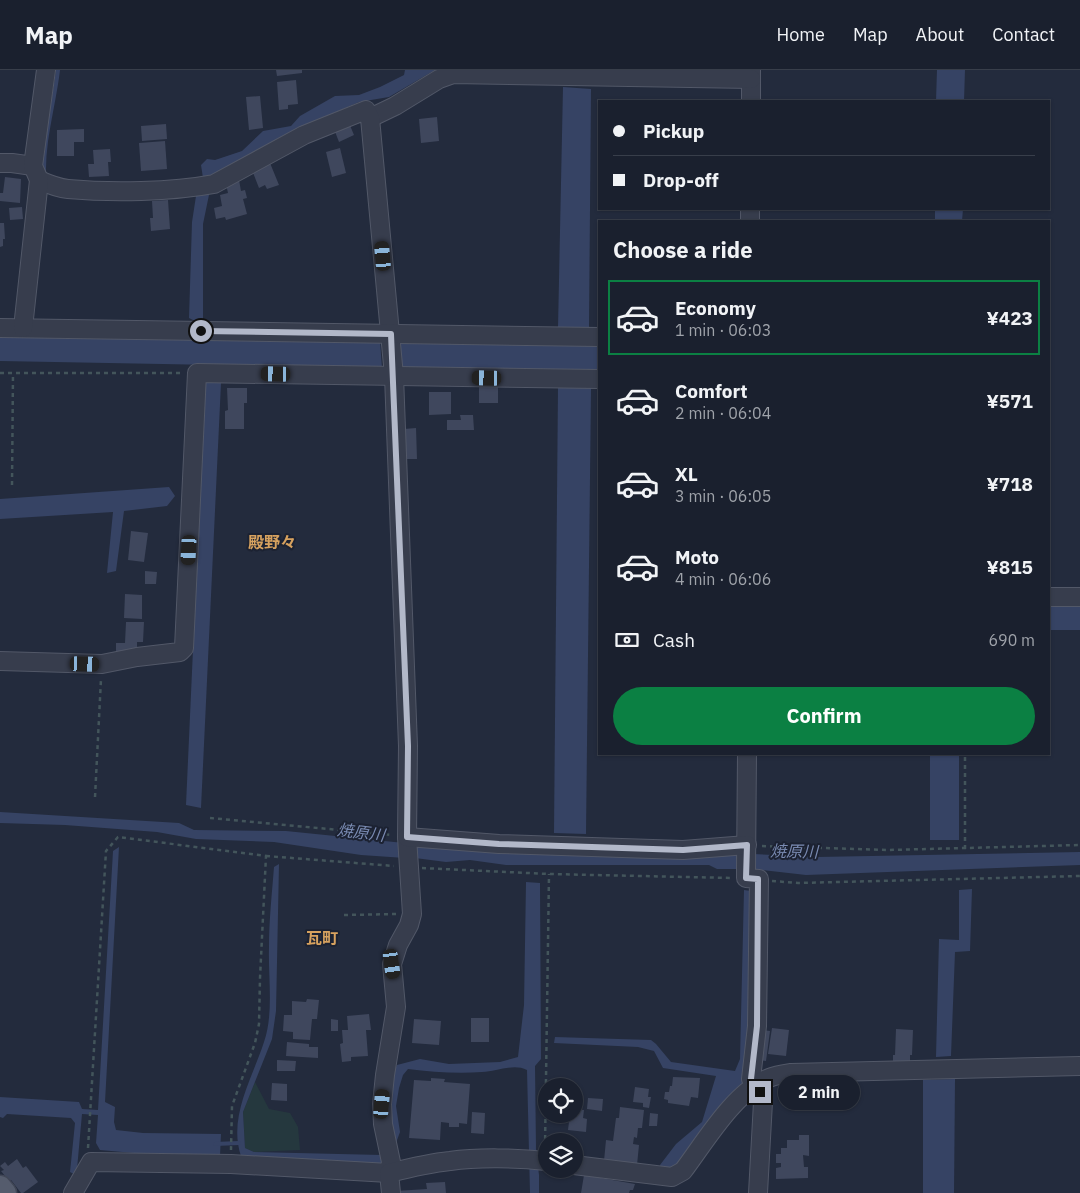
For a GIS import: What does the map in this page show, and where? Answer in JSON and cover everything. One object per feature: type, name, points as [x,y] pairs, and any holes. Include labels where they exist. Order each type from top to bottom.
[{"type":"main road","points":[[0,1187],[5,1193]]},
{"type":"street","points":[[30,328],[46,70]]},
{"type":"street","points":[[370,118],[395,106],[439,79],[466,72],[751,74],[751,100]]},
{"type":"street","points":[[0,162],[12,162],[67,189],[137,191],[207,185],[304,135],[342,118],[366,110],[370,118],[394,376],[408,746],[407,837],[412,914],[392,964],[396,1007],[382,1104],[390,1168],[391,1193]]},
{"type":"street","points":[[0,328],[598,337]]},
{"type":"street","points":[[0,661],[102,664],[137,657],[180,652],[184,648],[207,373],[598,379]]},
{"type":"street","points":[[1050,597],[1080,597]]},
{"type":"street","points":[[747,755],[747,848],[757,1026],[751,1079],[754,1087],[760,1092],[763,1102],[758,1193]]},
{"type":"street","points":[[407,837],[499,844],[683,850],[747,848]]},
{"type":"street","points":[[583,1166],[672,1177],[683,1171],[727,1112],[744,1093],[768,1078],[791,1073],[1080,1066]]},
{"type":"street","points":[[73,1193],[91,1162],[390,1168],[452,1160],[538,1161]]},
{"type":"path","points":[[0,373],[207,373]]},
{"type":"path","points":[[12,485],[13,373]]},
{"type":"path","points":[[95,797],[102,664]]},
{"type":"path","points":[[964,849],[965,755]]},
{"type":"path","points":[[210,818],[407,837]]},
{"type":"path","points":[[91,1162],[88,1147],[106,851],[118,836],[266,856],[410,867],[549,874],[750,876],[798,883],[1080,876]]},
{"type":"path","points":[[747,848],[889,850],[1080,845]]},
{"type":"path","points":[[232,1164],[232,1106],[255,1042],[259,1024],[266,856]]},
{"type":"path","points":[[540,1133],[549,874]]},
{"type":"path","points":[[344,915],[412,914]]},
{"type":"shaded area","points":[[255,1082],[269,1109],[290,1113],[298,1127],[300,1150],[254,1152],[245,1148],[243,1112]]},
{"type":"water","points":[[405,70],[435,70],[389,97],[359,102],[300,128],[210,190],[203,224],[203,319],[197,322],[189,318],[192,222],[196,196],[205,191],[201,165],[207,159],[215,160],[242,151],[263,131],[291,126],[300,116],[335,96],[359,95],[404,75]]},
{"type":"water","points":[[937,70],[965,70],[964,100],[936,100]]},
{"type":"water","points":[[563,87],[591,89],[589,328],[558,328]]},
{"type":"water","points":[[935,210],[963,210],[962,220],[935,220]]},
{"type":"water","points":[[0,336],[380,341],[382,368],[0,361]]},
{"type":"water","points":[[400,342],[598,345],[598,373],[402,369]]},
{"type":"water","points":[[205,383],[221,383],[201,808],[186,805]]},
{"type":"water","points":[[558,387],[591,388],[586,834],[554,833]]},
{"type":"water","points":[[169,487],[175,496],[167,506],[124,511],[116,571],[107,573],[113,512],[0,519],[0,499]]},
{"type":"water","points":[[1050,604],[1080,605],[1080,630],[1050,630]]},
{"type":"water","points":[[930,755],[959,755],[959,840],[930,840]]},
{"type":"water","points":[[0,812],[179,823],[194,830],[286,831],[404,843],[405,858],[361,855],[274,842],[196,839],[157,832],[65,825],[0,823]]},
{"type":"water","points":[[415,843],[738,853],[739,869],[717,869],[709,865],[506,865],[470,860],[446,862],[415,858]]},
{"type":"water","points":[[119,847],[105,1102],[115,1107],[114,1122],[116,1130],[143,1133],[221,1134],[220,1156],[145,1154],[100,1150],[96,1143],[98,1115],[82,1114],[77,1169],[74,1174],[70,1172],[75,1123],[71,1118],[7,1114],[3,1118],[0,1117],[0,1097],[79,1102],[82,1109],[98,1110],[113,851]]},
{"type":"water","points":[[1080,852],[1080,865],[806,875],[753,869],[753,854],[817,857]]},
{"type":"water","points":[[279,864],[276,1011],[272,1039],[243,1112],[245,1148],[254,1152],[382,1155],[381,1165],[241,1156],[237,1127],[239,1113],[264,1042],[269,1019],[270,917],[274,867]]},
{"type":"water","points":[[526,882],[540,883],[541,1059],[535,1066],[536,1149],[539,1193],[530,1193],[527,1070],[522,1068],[516,1067],[473,1073],[408,1069],[403,1075],[399,1088],[396,1106],[400,1132],[393,1151],[388,1107],[390,1086],[397,1065],[420,1059],[449,1064],[500,1062],[518,1057],[524,1005]]},
{"type":"water","points":[[972,889],[970,951],[955,952],[951,1056],[936,1057],[939,939],[959,940],[959,890]]},
{"type":"water","points":[[744,890],[751,891],[748,1060],[741,1087],[679,1164],[662,1170],[660,1165],[676,1144],[702,1122],[716,1076],[663,1068],[654,1051],[638,1047],[554,1043],[555,1037],[651,1040],[671,1062],[735,1071],[740,1059]]},
{"type":"water","points":[[955,1079],[954,1193],[923,1193],[923,1080]]},
{"type":"building","points":[[276,70],[302,70],[302,73],[277,76]]},
{"type":"building","points":[[296,80],[298,104],[288,105],[288,109],[279,110],[277,82]]},
{"type":"building","points":[[260,96],[263,128],[249,130],[246,97]]},
{"type":"building","points":[[437,117],[439,141],[421,143],[419,119]]},
{"type":"building","points":[[349,123],[354,135],[339,142],[334,129]]},
{"type":"building","points":[[166,124],[167,139],[142,141],[141,126]]},
{"type":"building","points":[[84,129],[84,142],[74,142],[74,156],[57,156],[57,130]]},
{"type":"building","points":[[165,141],[167,169],[141,171],[139,143]]},
{"type":"building","points":[[340,148],[346,173],[332,177],[326,152]]},
{"type":"building","points":[[110,149],[111,162],[108,162],[109,176],[89,177],[88,164],[94,164],[93,150]]},
{"type":"building","points":[[270,163],[279,185],[267,189],[265,185],[259,188],[252,170]]},
{"type":"building","points":[[5,177],[21,179],[20,203],[0,201],[0,193],[3,193]]},
{"type":"building","points":[[239,180],[241,191],[245,190],[247,198],[243,199],[247,214],[226,220],[225,217],[216,219],[214,208],[222,206],[220,195],[228,193],[226,184]]},
{"type":"building","points":[[168,200],[170,229],[151,231],[150,218],[153,218],[152,201]]},
{"type":"building","points":[[22,207],[23,219],[10,220],[9,208]]},
{"type":"building","points":[[0,223],[4,223],[5,239],[3,239],[3,246],[0,247]]},
{"type":"building","points":[[479,386],[498,386],[498,403],[479,403]]},
{"type":"building","points":[[227,388],[247,388],[247,403],[244,403],[244,429],[225,429],[225,411],[228,410]]},
{"type":"building","points":[[429,392],[451,392],[451,414],[429,415]]},
{"type":"building","points":[[460,415],[473,415],[474,430],[447,430],[447,420],[461,420]]},
{"type":"building","points":[[416,428],[417,459],[404,459],[404,429]]},
{"type":"building","points":[[131,531],[148,533],[144,562],[128,560]]},
{"type":"building","points":[[145,571],[157,572],[156,584],[145,584]]},
{"type":"building","points":[[125,594],[142,595],[142,619],[124,618]]},
{"type":"building","points":[[126,622],[144,622],[143,642],[137,642],[137,651],[116,651],[116,643],[125,643]]},
{"type":"building","points":[[307,999],[319,1000],[317,1019],[312,1019],[310,1040],[293,1039],[293,1032],[283,1031],[284,1015],[292,1015],[292,1001],[306,1002]]},
{"type":"building","points":[[369,1014],[371,1030],[366,1030],[368,1056],[351,1057],[351,1061],[342,1062],[340,1044],[343,1043],[342,1030],[348,1030],[347,1016]]},
{"type":"building","points":[[471,1018],[489,1018],[489,1042],[471,1042]]},
{"type":"building","points":[[331,1019],[338,1020],[338,1031],[331,1031]]},
{"type":"building","points":[[414,1019],[441,1021],[439,1045],[412,1043]]},
{"type":"building","points":[[772,1028],[789,1030],[786,1056],[768,1054]]},
{"type":"building","points":[[896,1029],[913,1030],[910,1063],[893,1063]]},
{"type":"building","points":[[762,1030],[770,1031],[766,1061],[758,1060]]},
{"type":"building","points":[[287,1042],[309,1044],[309,1047],[318,1047],[318,1058],[286,1056]]},
{"type":"building","points":[[277,1060],[296,1061],[295,1071],[277,1071]]},
{"type":"building","points":[[673,1077],[700,1078],[698,1098],[691,1097],[689,1106],[668,1103],[668,1100],[664,1099],[665,1092],[669,1092],[670,1086],[672,1086]]},
{"type":"building","points":[[431,1078],[445,1079],[444,1082],[470,1084],[467,1124],[459,1123],[459,1127],[449,1127],[449,1123],[441,1122],[440,1140],[409,1138],[414,1080],[431,1081]]},
{"type":"building","points":[[272,1083],[287,1084],[287,1101],[271,1100]]},
{"type":"building","points":[[635,1087],[649,1089],[648,1097],[651,1097],[649,1108],[643,1107],[643,1103],[633,1102]]},
{"type":"building","points":[[588,1098],[603,1099],[602,1111],[587,1109]]},
{"type":"building","points":[[620,1107],[644,1110],[642,1128],[638,1128],[637,1138],[634,1137],[633,1144],[639,1145],[637,1165],[604,1161],[606,1140],[613,1141],[616,1118],[619,1118]]},
{"type":"building","points":[[472,1112],[485,1113],[484,1134],[471,1133]]},
{"type":"building","points":[[650,1113],[658,1114],[657,1126],[649,1126]]},
{"type":"building","points":[[583,1118],[587,1119],[586,1132],[568,1130],[569,1123],[583,1123]]},
{"type":"building","points":[[799,1135],[809,1135],[809,1156],[803,1155],[804,1167],[808,1167],[808,1178],[776,1179],[776,1168],[781,1167],[781,1163],[776,1163],[776,1154],[781,1154],[781,1148],[787,1148],[787,1140],[799,1140]]},
{"type":"building","points":[[17,1159],[23,1168],[26,1166],[38,1182],[23,1193],[11,1180],[9,1181],[1,1171],[4,1170],[0,1166],[5,1162],[8,1166]]},
{"type":"building","points":[[584,1175],[635,1184],[633,1190],[630,1190],[629,1193],[581,1193]]},
{"type":"building","points":[[445,1182],[446,1193],[396,1193],[396,1191],[427,1189],[426,1183]]},
{"type":"waterway","points":[[44,174],[47,135],[58,70]]},
{"type":"waterway","points":[[215,1144],[239,1143]]},
{"type":"district","name":"殿野々","points":[[272,542]]},
{"type":"district","name":"瓦町","points":[[322,938]]},
{"type":"route","points":[[201,331],[391,334],[408,746],[407,837],[499,844],[683,850],[747,845],[746,878],[758,879],[757,1026],[751,1079],[754,1087],[760,1092]]},
{"type":"water label","name":"焼原川","points":[[361,832]]},
{"type":"water label","name":"焼原川","points":[[794,851]]}]
